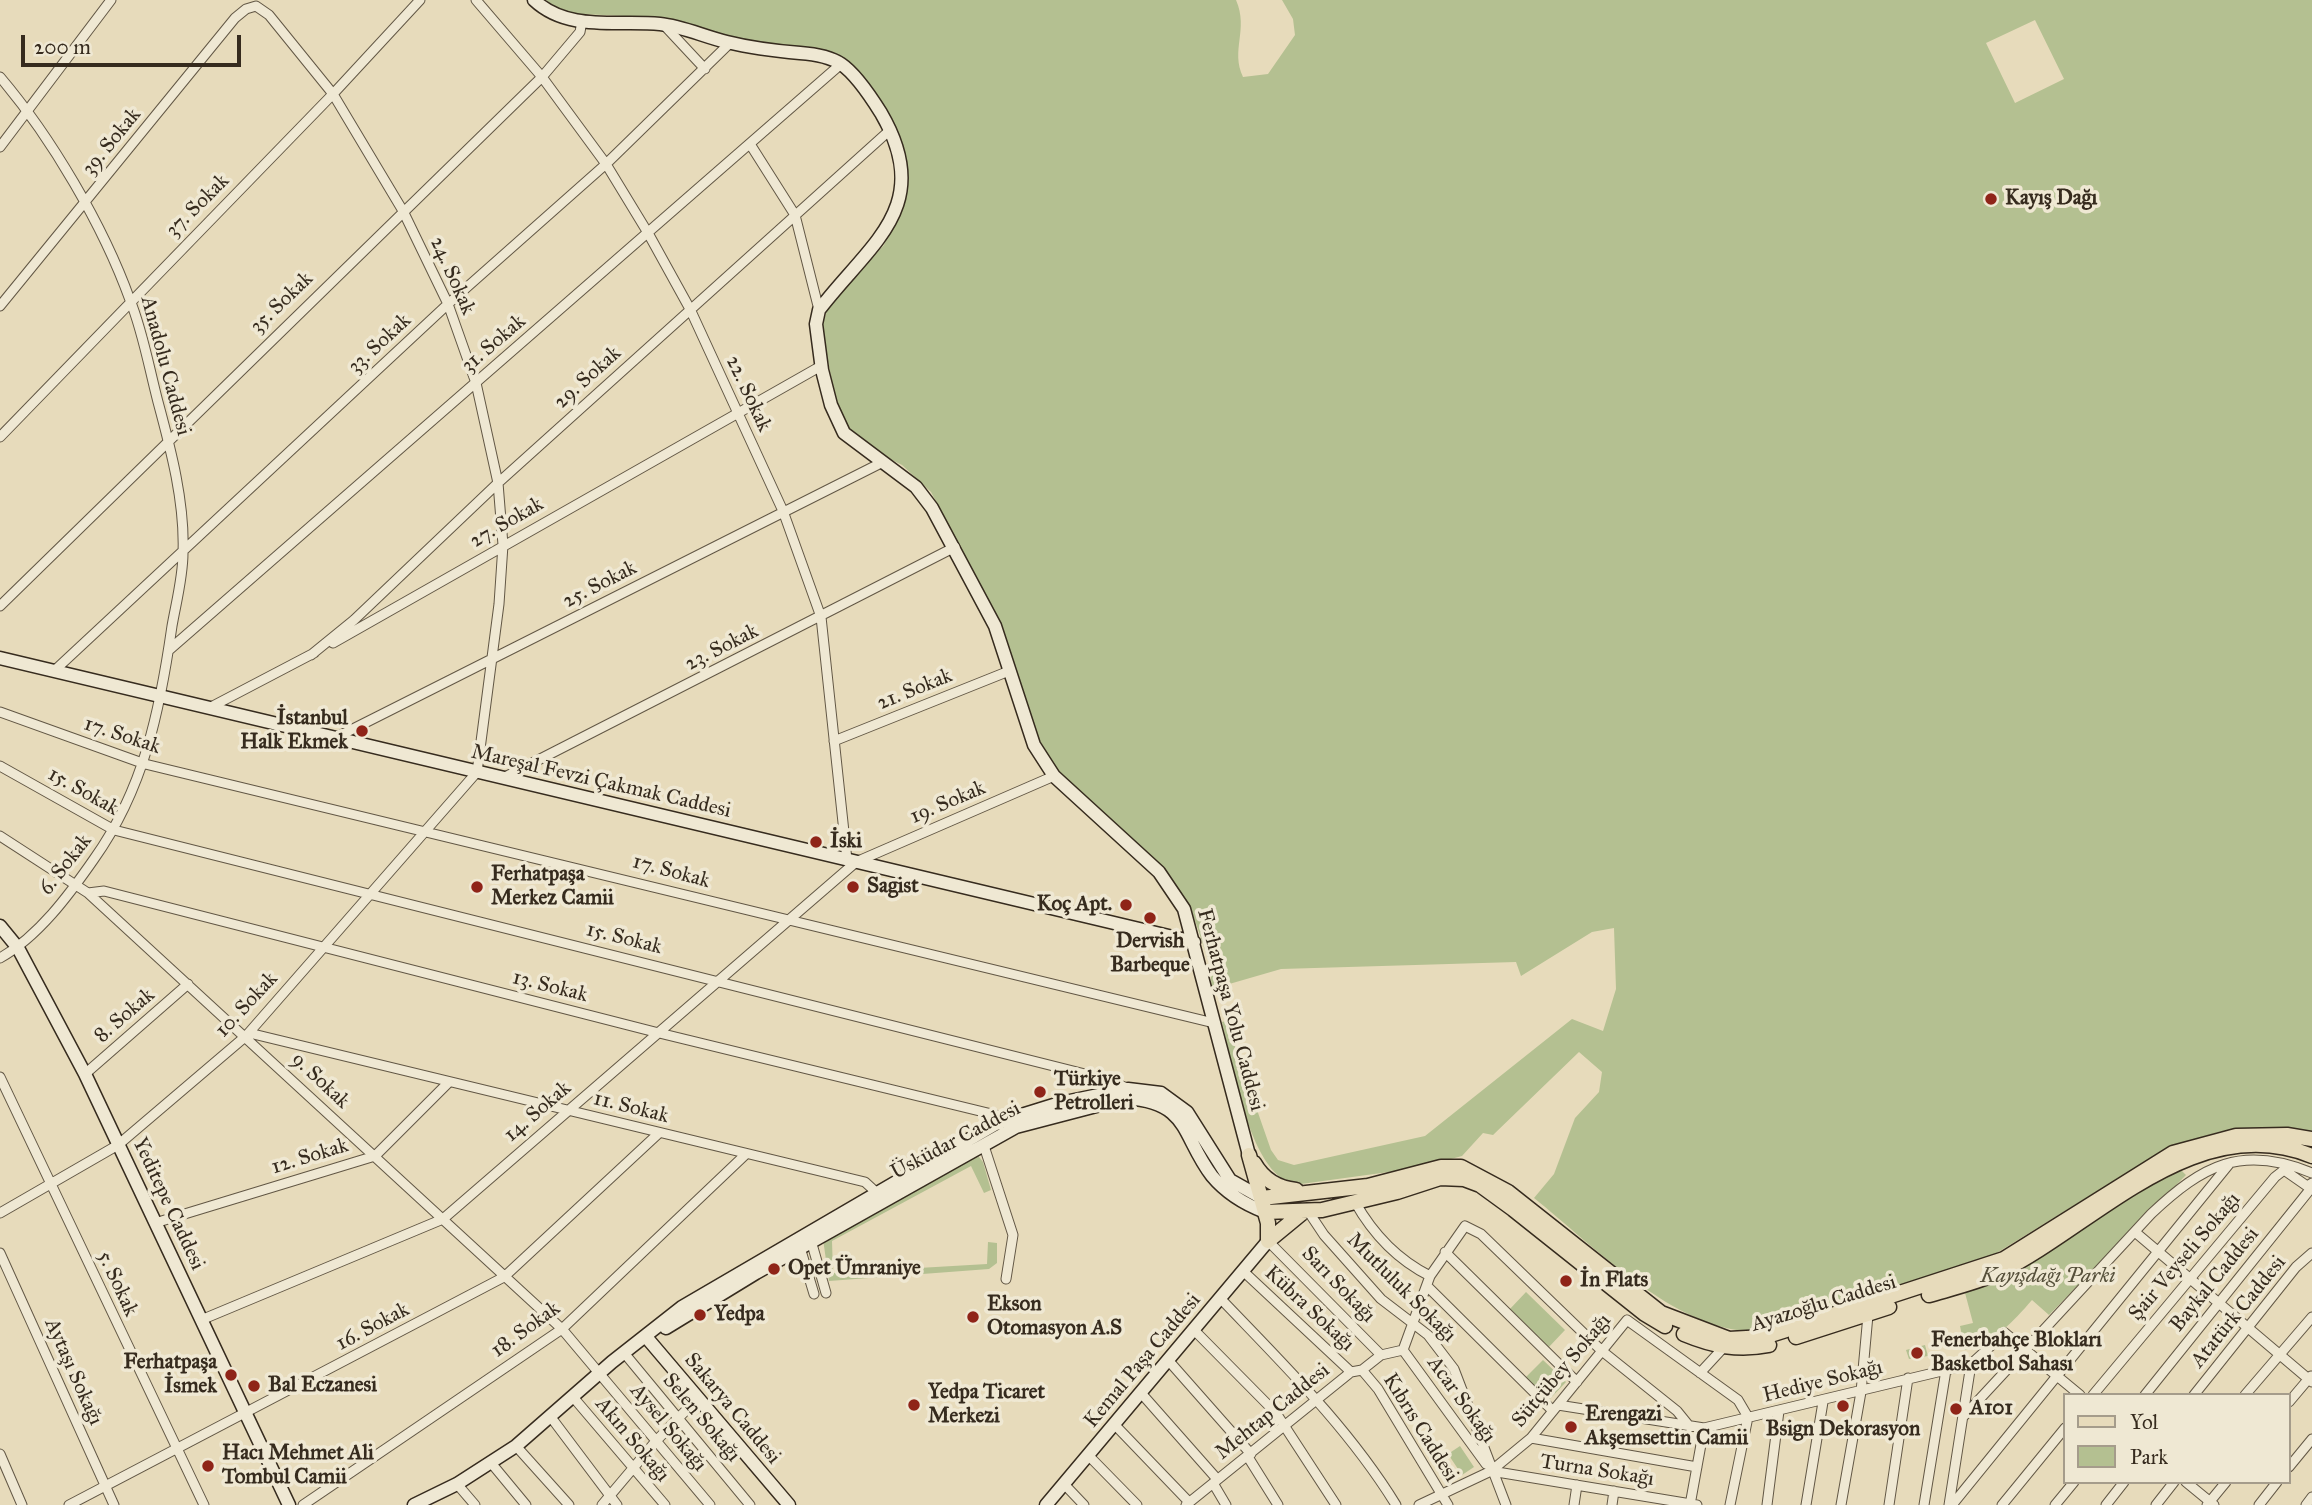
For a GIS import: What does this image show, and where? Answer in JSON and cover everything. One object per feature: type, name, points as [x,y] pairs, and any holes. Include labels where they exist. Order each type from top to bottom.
[{"type":"main road","points":[[534,0],[547,12],[565,20],[663,24],[730,43],[815,54],[842,64],[873,99],[890,130],[897,149],[901,187],[894,214],[881,240],[819,310]]},
{"type":"main road","name":"Ferhatpaşa Yolu Caddesi","points":[[819,310],[816,324],[821,366],[831,405],[844,433],[916,487],[955,547],[995,626],[1034,745],[1054,776],[1159,872],[1184,909],[1250,1155]]},
{"type":"main road","name":"Mareşal Fevzi Çakmak Caddesi","points":[[0,658],[1194,942]]},
{"type":"main road","name":"Yeditepe Caddesi","points":[[0,926],[18,948],[85,1074],[289,1505]]},
{"type":"main road","name":"Üsküdar Caddesi","points":[[804,1240],[1001,1129],[1060,1103],[1128,1089],[1161,1093],[1187,1112],[1218,1165],[1230,1180],[1254,1181]]},
{"type":"main road","name":"Üsküdar Caddesi","points":[[414,1505],[429,1502],[492,1464],[600,1373],[647,1338],[878,1194],[934,1166],[984,1146],[1001,1129],[1127,1098],[1145,1099],[1172,1111],[1183,1121],[1202,1160],[1222,1187],[1248,1206],[1267,1203]]},
{"type":"main road","name":"Ayazoğlu Caddesi","points":[[1316,1192],[1381,1184],[1441,1167],[1461,1167],[1508,1192],[1661,1313],[1729,1339],[1750,1339],[1783,1331],[1994,1263],[2173,1153],[2236,1136],[2287,1135],[2312,1139]]},
{"type":"main road","name":"Ayazoğlu Caddesi","points":[[1283,1212],[1306,1212],[1355,1202],[1440,1178],[1464,1179],[1480,1185],[1513,1209],[1645,1314],[1674,1330],[1724,1347],[1748,1349],[1775,1344],[2002,1270],[2160,1171],[2203,1153],[2234,1148],[2280,1146],[2312,1156]]},
{"type":"main road","points":[[1250,1155],[1254,1181],[1267,1203],[1268,1241]]},
{"type":"main road","points":[[1254,1181],[1316,1192]]},
{"type":"main road","points":[[1267,1203],[1316,1192]]},
{"type":"main road","points":[[1267,1203],[1283,1212],[1281,1228]]},
{"type":"main road","points":[[1268,1241],[1281,1228],[1306,1212]]},
{"type":"main road","name":"Kemal Paşa Caddesi","points":[[1046,1505],[1268,1241]]},
{"type":"main road","name":"Sakarya Caddesi","points":[[647,1338],[789,1505]]},
{"type":"street","points":[[0,147],[111,0]]},
{"type":"street","name":"37. Sokak","points":[[0,436],[333,94],[420,0]]},
{"type":"street","name":"22. Sokak","points":[[476,0],[542,77],[606,164],[648,233],[691,309],[783,511],[821,617],[834,741],[852,861]]},
{"type":"street","name":"24. Sokak","points":[[256,6],[269,15],[333,94],[403,211],[448,304],[475,383],[498,483],[503,545],[492,660],[477,772]]},
{"type":"street","name":"39. Sokak","points":[[0,306],[235,18],[246,9],[256,6]]},
{"type":"street","name":"35. Sokak","points":[[0,606],[168,439],[542,77],[580,32],[582,21]]},
{"type":"street","points":[[663,24],[705,69]]},
{"type":"street","name":"33. Sokak","points":[[54,671],[183,554],[448,304],[606,164],[730,43]]},
{"type":"street","name":"31. Sokak","points":[[169,650],[842,64]]},
{"type":"street","name":"Anadolu Caddesi","points":[[0,77],[28,109],[85,203],[131,300],[168,439],[178,491],[183,554],[162,697]]},
{"type":"street","name":"29. Sokak","points":[[311,655],[354,620],[498,483],[890,130]]},
{"type":"street","points":[[750,144],[795,215],[819,310]]},
{"type":"street","name":"27. Sokak","points":[[208,708],[311,655],[821,366]]},
{"type":"street","name":"25. Sokak","points":[[335,738],[881,463]]},
{"type":"street","name":"23. Sokak","points":[[503,778],[955,547]]},
{"type":"street","name":"21. Sokak","points":[[834,741],[1009,671]]},
{"type":"street","name":"6. Sokak","points":[[0,958],[18,948],[74,887],[114,830],[145,764],[162,697]]},
{"type":"street","name":"17. Sokak","points":[[0,712],[145,764],[1214,1023]]},
{"type":"street","name":"15. Sokak","points":[[0,766],[114,830],[719,980],[1105,1079],[1128,1089]]},
{"type":"street","name":"10. Sokak","points":[[0,1213],[118,1144],[248,1035],[477,772]]},
{"type":"street","name":"19. Sokak","points":[[852,861],[1054,776]]},
{"type":"street","name":"9. Sokak","points":[[0,836],[74,887],[88,893],[248,1035],[562,1329],[600,1373]]},
{"type":"street","name":"14. Sokak","points":[[201,1320],[443,1219],[655,1032],[788,921],[852,861]]},
{"type":"street","name":"13. Sokak","points":[[88,893],[104,891],[655,1032],[996,1115],[1001,1129]]},
{"type":"street","name":"8. Sokak","points":[[85,1074],[188,984]]},
{"type":"street","name":"11. Sokak","points":[[248,1035],[865,1182],[878,1194]]},
{"type":"street","name":"5. Sokak","points":[[0,1077],[204,1505]]},
{"type":"street","name":"12. Sokak","points":[[155,1223],[375,1156],[449,1082]]},
{"type":"street","name":"16. Sokak","points":[[69,1505],[246,1415],[504,1277],[659,1133]]},
{"type":"street","points":[[984,1146],[1013,1235],[1006,1279]]},
{"type":"street","name":"18. Sokak","points":[[303,1505],[562,1329],[746,1153]]},
{"type":"street","points":[[1963,1417],[2024,1349],[2184,1182],[2230,1163],[2270,1160],[2312,1173]]},
{"type":"street","points":[[1954,1504],[2230,1163]]},
{"type":"street","name":"Şair Veyseli Sokağı","points":[[2095,1393],[2275,1177],[2284,1170],[2307,1186],[2312,1185]]},
{"type":"street","name":"Baykal Caddesi","points":[[2147,1393],[2312,1185]]},
{"type":"street","points":[[1355,1202],[1380,1239],[1410,1266],[1430,1276]]},
{"type":"street","name":"Mutluluk Sokağı","points":[[1306,1212],[1381,1299],[1428,1335],[1454,1369],[1477,1423],[1491,1471]]},
{"type":"street","points":[[1403,1350],[1430,1276],[1465,1226],[1474,1228],[1602,1350],[1677,1410],[1690,1427]]},
{"type":"street","points":[[2135,1232],[2311,1378],[2291,1400]]},
{"type":"street","points":[[804,1240],[826,1293]]},
{"type":"street","points":[[804,1240],[814,1294]]},
{"type":"street","name":"Sarı Sokağı","points":[[1268,1241],[1381,1355]]},
{"type":"street","points":[[1445,1252],[1577,1382]]},
{"type":"street","name":"Aytaşı Sokağı","points":[[0,1253],[114,1505]]},
{"type":"street","name":"Atatürk Caddesi","points":[[2196,1393],[2312,1253]]},
{"type":"street","name":"Kübra Sokağı","points":[[1243,1271],[1351,1372]]},
{"type":"street","points":[[1428,1287],[1556,1408]]},
{"type":"street","points":[[1220,1298],[1317,1400],[1368,1461],[1396,1505]]},
{"type":"street","points":[[1841,1505],[1861,1392],[1868,1315]]},
{"type":"street","points":[[2247,1393],[2312,1317]]},
{"type":"street","name":"Sütçübey Sokağı","points":[[1419,1505],[1491,1471],[1531,1438],[1627,1320],[1700,1373]]},
{"type":"street","points":[[1194,1330],[1276,1413],[1336,1505]]},
{"type":"street","points":[[1954,1504],[1963,1417],[1974,1362],[2005,1334],[2077,1393]]},
{"type":"street","points":[[1724,1347],[1700,1373],[1738,1400],[1748,1418],[1730,1505]]},
{"type":"street","name":"Mehtap Caddesi","points":[[1187,1504],[1351,1372],[1362,1370],[1381,1355],[1403,1350]]},
{"type":"street","name":"Acar Sokağı","points":[[1403,1350],[1491,1471]]},
{"type":"street","name":"Selen Sokağı","points":[[625,1354],[750,1505]]},
{"type":"street","points":[[1168,1360],[1250,1455],[1278,1505]]},
{"type":"street","name":"Hediye Sokağı","points":[[1556,1408],[1704,1428],[1823,1402],[1974,1362]]},
{"type":"street","name":"Kıbrıs Caddesi","points":[[1362,1370],[1378,1390],[1448,1505]]},
{"type":"street","points":[[1924,1505],[1946,1370]]},
{"type":"street","name":"Aysel Sokağı","points":[[600,1373],[710,1505]]},
{"type":"street","points":[[1889,1505],[1908,1378]]},
{"type":"street","points":[[1140,1393],[1215,1481],[1226,1505]]},
{"type":"street","name":"Akın Sokağı","points":[[573,1397],[664,1505]]},
{"type":"street","points":[[602,1505],[656,1441],[697,1399]]},
{"type":"street","points":[[1806,1505],[1823,1402]]},
{"type":"street","points":[[1767,1505],[1779,1411]]},
{"type":"street","points":[[550,1416],[617,1505]]},
{"type":"street","points":[[1114,1424],[1187,1504]]},
{"type":"street","points":[[1692,1505],[1704,1428]]},
{"type":"street","points":[[2002,1505],[2064,1429]]},
{"type":"street","points":[[1531,1438],[1697,1468]]},
{"type":"street","points":[[2291,1465],[2312,1439]]},
{"type":"street","points":[[516,1446],[569,1505]]},
{"type":"street","points":[[0,1454],[22,1505]]},
{"type":"street","points":[[1088,1455],[1137,1505]]},
{"type":"street","points":[[492,1464],[526,1505]]},
{"type":"street","points":[[1491,1471],[1506,1505]]},
{"type":"street","name":"Turna Sokağı","points":[[1491,1471],[1614,1491],[1655,1502],[1692,1505]]},
{"type":"street","points":[[457,1484],[475,1505]]},
{"type":"street","points":[[1064,1484],[1084,1505]]},
{"type":"street","points":[[2055,1505],[2072,1484]]},
{"type":"street","points":[[2106,1505],[2122,1484]]},
{"type":"street","points":[[2156,1505],[2172,1484]]},
{"type":"street","points":[[2188,1484],[2210,1504],[2225,1484]]},
{"type":"street","points":[[2259,1505],[2275,1484]]},
{"type":"street","points":[[1574,1505],[1577,1485]]},
{"type":"street","points":[[1612,1505],[1614,1491]]},
{"type":"street","points":[[2306,1505],[2312,1497]]},
{"type":"green space","points":[[546,0],[1236,0],[1241,21],[1238,58],[1243,77],[1268,74],[1295,35],[1293,19],[1282,0],[2312,0],[2312,1132],[2279,1128],[2222,1131],[2185,1142],[2154,1156],[1995,1254],[1943,1274],[1758,1331],[1728,1328],[1698,1319],[1668,1303],[1638,1284],[1534,1198],[1554,1174],[1575,1118],[1599,1092],[1602,1072],[1579,1052],[1493,1135],[1483,1133],[1462,1156],[1418,1168],[1301,1184],[1284,1179],[1269,1165],[1246,1118],[1222,1022],[1226,1021],[1271,1150],[1278,1160],[1294,1165],[1425,1136],[1572,1019],[1603,1031],[1616,989],[1614,928],[1592,932],[1521,976],[1516,962],[1281,969],[1212,989],[1209,962],[1190,906],[1163,870],[1057,771],[1038,737],[1001,625],[931,492],[902,465],[878,453],[847,430],[836,403],[824,341],[823,324],[827,310],[834,297],[884,245],[906,194],[904,149],[892,120],[846,59],[813,48],[733,40],[665,18],[561,13]],"holes":[[[2035,20],[2064,79],[2015,103],[1986,43]]]},
{"type":"green space","points":[[976,1153],[983,1162],[991,1190],[984,1193],[971,1166],[832,1241],[833,1273],[987,1264],[988,1242],[997,1243],[997,1263],[989,1269],[829,1281],[823,1239]]},
{"type":"green space","name":"Kayışdağı Parki","points":[[2179,1168],[2186,1175],[2049,1315],[2032,1300],[1994,1336],[1965,1350],[1960,1326],[1973,1323],[1964,1289]]},
{"type":"green space","points":[[1526,1292],[1565,1330],[1548,1348],[1509,1310]]},
{"type":"green space","name":"Fenerbahçe Blokları Basketbol Sahası","points":[[1925,1345],[1928,1356],[1909,1359],[1906,1350]]},
{"type":"green space","points":[[1543,1360],[1566,1382],[1548,1401],[1525,1378]]},
{"type":"green space","points":[[1460,1446],[1474,1467],[1462,1475],[1448,1454]]},
{"type":"place","name":"Kayış Dağı","points":[[1991,199]]},
{"type":"place","name":"İstanbul Halk Ekmek","points":[[362,731]]},
{"type":"place","name":"İski","points":[[816,842]]},
{"type":"place","name":"Ferhatpaşa Merkez Camii","points":[[477,887]]},
{"type":"place","name":"Sagist","points":[[853,887]]},
{"type":"place","name":"Koç Apt.","points":[[1126,905]]},
{"type":"place","name":"Dervish Barbeque","points":[[1150,918]]},
{"type":"place","name":"Türkiye Petrolleri","points":[[1040,1092]]},
{"type":"place","name":"Opet Ümraniye","points":[[774,1269]]},
{"type":"place","name":"İn Flats","points":[[1566,1281]]},
{"type":"place","name":"Yedpa","points":[[700,1315]]},
{"type":"place","name":"Ekson Otomasyon A.S","points":[[973,1317]]},
{"type":"place","name":"Fenerbahçe Blokları Basketbol Sahası","points":[[1917,1353]]},
{"type":"place","name":"Ferhatpaşa İsmek","points":[[231,1375]]},
{"type":"place","name":"Bal Eczanesi","points":[[254,1386]]},
{"type":"place","name":"Yedpa Ticaret Merkezi","points":[[914,1405]]},
{"type":"place","name":"Bsign Dekorasyon","points":[[1843,1406]]},
{"type":"place","name":"A101","points":[[1956,1409]]},
{"type":"place","name":"Erengazi Akşemsettin Camii","points":[[1571,1427]]},
{"type":"place","name":"Hacı Mehmet Ali Tombul Camii","points":[[208,1466]]}]
